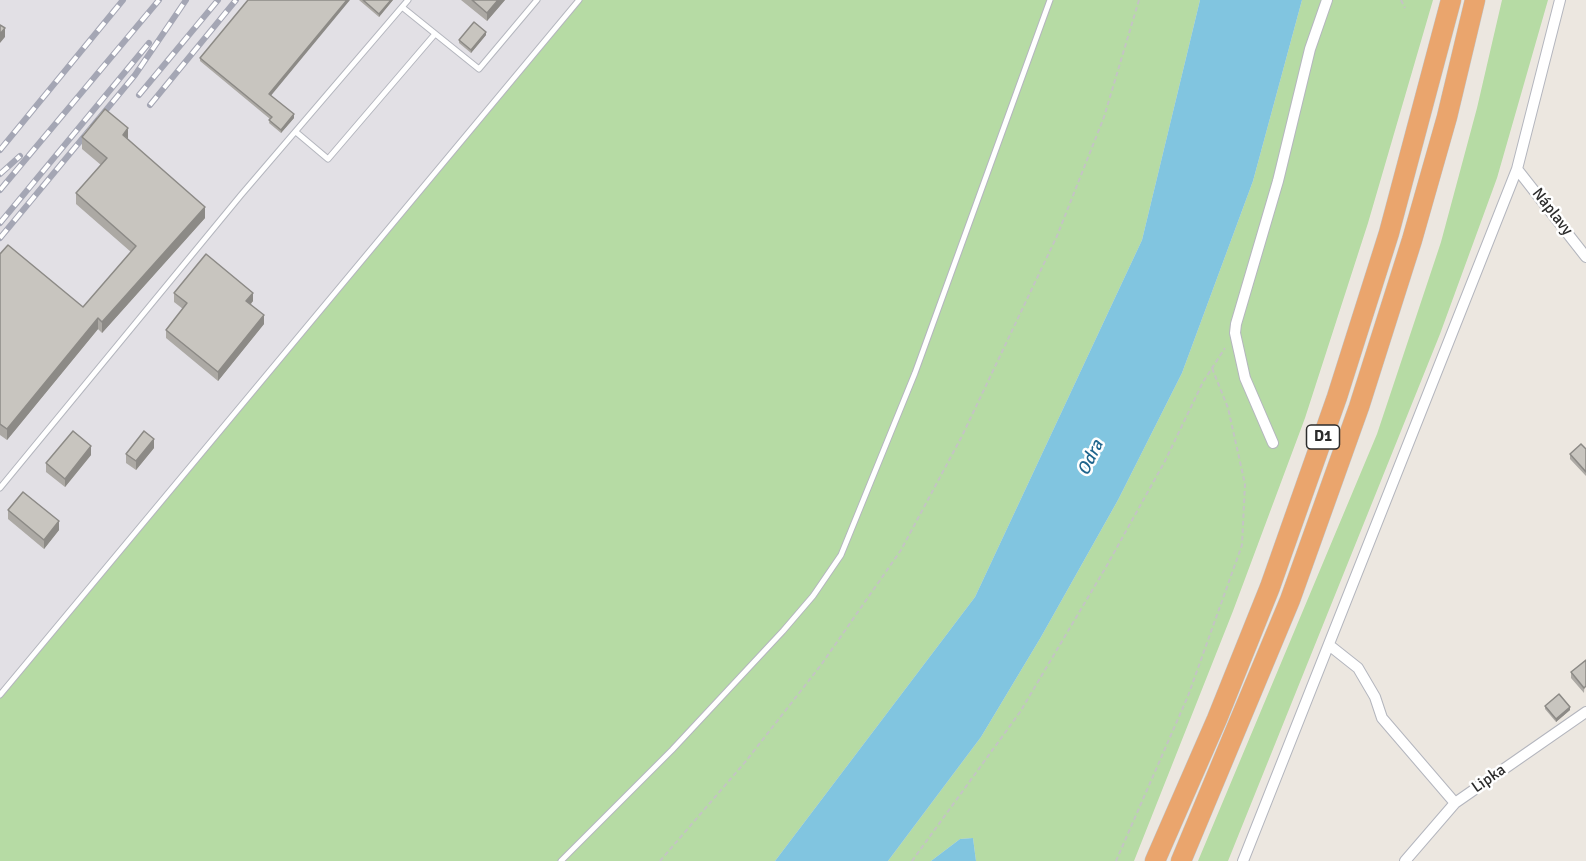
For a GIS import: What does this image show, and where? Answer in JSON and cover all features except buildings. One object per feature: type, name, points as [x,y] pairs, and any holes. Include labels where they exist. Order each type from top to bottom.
[{"type":"highway","name":"D1","points":[[1155,861],[1217,719],[1270,587],[1337,397],[1407,170],[1451,0]]},
{"type":"highway","name":"D1","points":[[1181,861],[1290,600],[1359,407],[1412,240],[1447,117],[1475,0]]},
{"type":"street","points":[[1273,443],[1245,378],[1235,333],[1278,181],[1310,49],[1327,0]]},
{"type":"street","points":[[1243,861],[1517,169],[1560,0]]},
{"type":"street","name":"Náplavy","points":[[1517,169],[1586,257]]},
{"type":"street","points":[[1329,645],[1358,668],[1375,697],[1382,718],[1455,803]]},
{"type":"street","name":"Lipka","points":[[1405,861],[1455,803],[1586,712]]},
{"type":"lane","points":[[0,488],[408,0]]},
{"type":"lane","points":[[402,7],[479,69],[537,0]]},
{"type":"lane","points":[[0,695],[579,0]]},
{"type":"lane","points":[[561,861],[672,750],[783,630],[813,596],[841,555],[915,374],[1050,0]]},
{"type":"lane","points":[[296,132],[328,159],[435,34]]},
{"type":"path","points":[[660,861],[746,761],[814,674],[901,550],[962,436],[1057,236],[1104,117],[1139,0]]},
{"type":"path","points":[[1401,0],[1405,8]]},
{"type":"path","points":[[912,861],[1020,712],[1106,567],[1212,368],[1235,333]]},
{"type":"path","points":[[1116,861],[1188,696],[1242,545],[1245,484],[1228,408],[1212,368]]},
{"type":"shaded area","points":[[0,0],[579,0],[0,695]]},
{"type":"green space","points":[[579,0],[1200,0],[1142,240],[975,597],[775,861],[0,861],[0,695]]},
{"type":"green space","points":[[1302,0],[1433,0],[1368,223],[1305,418],[1233,611],[1134,861],[976,861],[973,838],[960,839],[931,861],[888,861],[981,737],[1041,637],[1118,500],[1182,373],[1253,181]]},
{"type":"green space","points":[[1502,0],[1548,0],[1497,178],[1440,334],[1228,861],[1198,861],[1377,434],[1441,242],[1477,108]]},
{"type":"water","name":"Odra","points":[[1200,0],[1302,0],[1253,181],[1182,373],[1118,500],[1041,637],[981,737],[888,861],[775,861],[975,597],[1142,240]]},
{"type":"water","points":[[973,838],[976,861],[931,861],[960,839]]},
{"type":"railway","points":[[0,150],[123,0]]},
{"type":"railway","points":[[0,190],[159,0]]},
{"type":"railway","points":[[0,238],[135,75],[186,0]]},
{"type":"railway","points":[[139,95],[218,0]]},
{"type":"railway","points":[[150,105],[236,0]]},
{"type":"railway","points":[[0,223],[149,43]]},
{"type":"railway","points":[[0,174],[20,156]]}]
